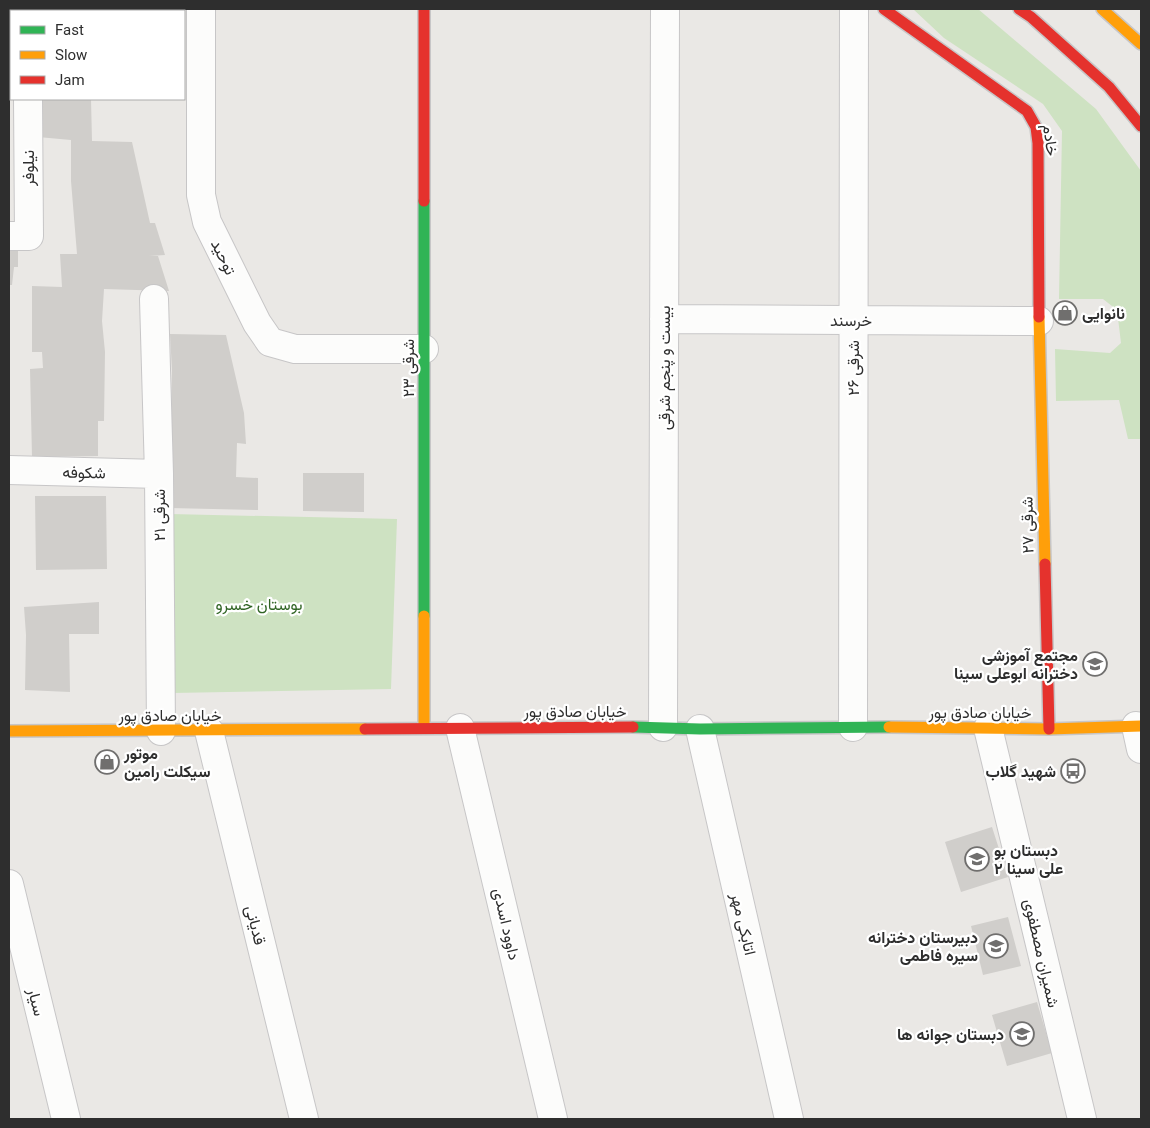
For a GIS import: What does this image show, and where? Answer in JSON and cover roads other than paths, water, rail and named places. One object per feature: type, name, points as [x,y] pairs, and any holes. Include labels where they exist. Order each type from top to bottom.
[{"type":"street","name":"توحید","points":[[201,9],[201,195],[207,222],[257,323],[270,342],[295,349],[424,349]]},
{"type":"street","name":"۲۳ شرقی","points":[[424,9],[424,728]]},
{"type":"street","name":"بیست و پنجم شرقی","points":[[664,727],[665,9]]},
{"type":"street","name":"۲۶ شرقی","points":[[853,727],[854,9]]},
{"type":"street","name":"خادم","points":[[884,9],[1027,111],[1036,126],[1038,143],[1038,321]]},
{"type":"street","points":[[1019,9],[1031,17],[1109,87],[1141,126]]},
{"type":"street","points":[[1102,9],[1141,44]]},
{"type":"street","name":"نیلوفر","points":[[19,236],[28,100]]},
{"type":"street","name":"۲۱ شرقی","points":[[154,299],[159,474],[161,731]]},
{"type":"street","name":"خرسند","points":[[664,319],[1038,321]]},
{"type":"street","name":"۲۷ شرقی","points":[[1038,321],[1049,729]]},
{"type":"street","name":"شکوفه","points":[[9,470],[159,474]]},
{"type":"street","name":"خیابان صادق پور","points":[[9,731],[853,727],[1049,729],[1140,734]]},
{"type":"street","name":"داوود اسدی","points":[[460,728],[553,1119]]},
{"type":"street","name":"شمیران مصطفوی","points":[[988,728],[1082,1119]]},
{"type":"street","name":"اتابکی مهر","points":[[700,729],[789,1119]]},
{"type":"street","name":"قدیانی","points":[[209,731],[304,1119]]},
{"type":"street","name":"سیار","points":[[9,884],[66,1119]]},
{"type":"place","name":"نانوایی","points":[[1065,313]]},
{"type":"place","name":"مجتمع آموزشی دخترانه ابوعلی سینا","points":[[1095,664]]},
{"type":"place","name":"موتور سیکلت رامین","points":[[107,762]]},
{"type":"place","name":"شهید گلاب","points":[[1073,771]]},
{"type":"place","name":"دبستان بو علی سینا ۲","points":[[977,859]]},
{"type":"place","name":"دبیرستان دخترانه سیره فاطمی","points":[[996,946]]},
{"type":"place","name":"دبستان جوانه ها","points":[[1022,1034]]},
{"type":"park label","name":"بوستان خسرو","points":[[259,604]]}]
